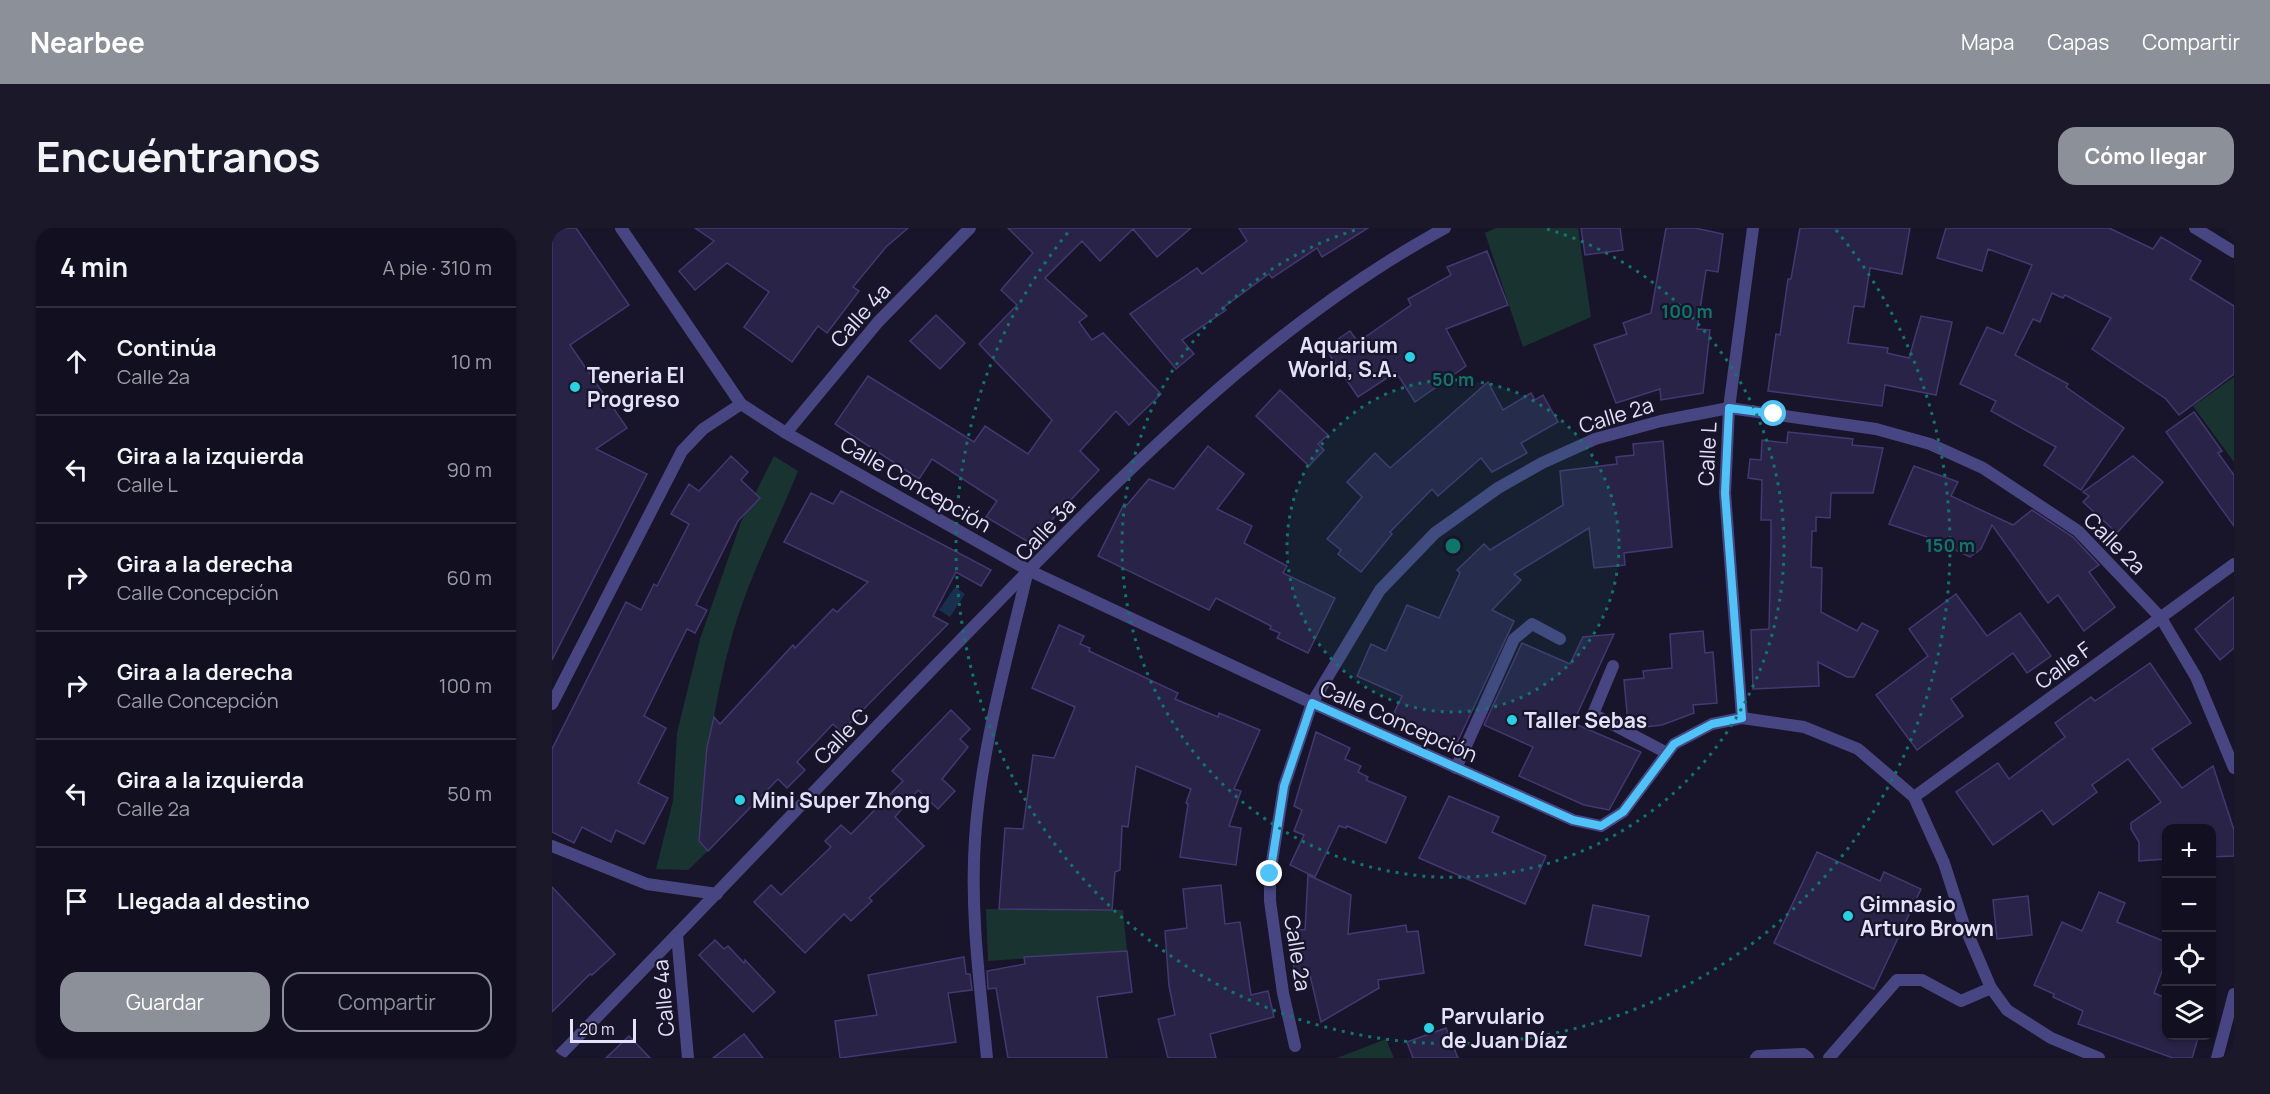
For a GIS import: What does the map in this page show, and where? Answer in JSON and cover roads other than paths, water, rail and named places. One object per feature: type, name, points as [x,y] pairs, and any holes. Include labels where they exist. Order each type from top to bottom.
[{"type":"street","name":"Calle Concepción","points":[[621,228],[741,404],[786,433],[1028,570],[1312,703],[1573,820],[1601,826],[1623,812],[1674,744],[1712,724],[1742,718],[1804,727],[1858,749],[1914,797],[1944,863],[1964,925],[1991,988],[2007,1010],[2051,1038],[2099,1058]]},
{"type":"street","name":"Calle 4a","points":[[786,433],[878,322],[970,228]]},
{"type":"street","name":"Calle 3a","points":[[987,1058],[974,928],[975,840],[983,762],[1028,570],[1168,432],[1238,372],[1321,308],[1415,244],[1445,228]]},
{"type":"street","name":"Calle L","points":[[1742,718],[1725,493],[1729,408],[1753,228]]},
{"type":"street","points":[[2195,228],[2234,252]]},
{"type":"street","points":[[552,704],[682,451],[703,429],[741,404]]},
{"type":"street","name":"Calle 2a","points":[[1295,1046],[1278,958],[1270,901],[1270,874],[1284,786],[1312,703],[1380,590],[1435,534],[1498,488],[1542,463],[1595,439],[1662,421],[1729,408],[1876,429],[1930,444],[1983,468],[2078,531],[2161,618],[2196,677],[2234,768]]},
{"type":"street","name":"Calle F","points":[[1914,797],[2234,564]]},
{"type":"street","name":"Calle C","points":[[557,1058],[1028,570]]},
{"type":"street","points":[[1456,768],[1514,639],[1532,624],[1560,639]]},
{"type":"street","points":[[1613,666],[1593,714],[1667,753]]},
{"type":"street","points":[[552,846],[647,884],[717,894]]},
{"type":"street","name":"Calle 4a","points":[[677,935],[688,1058]]},
{"type":"street","points":[[1829,1058],[1897,980],[1922,980],[1961,1001],[1991,988]]},
{"type":"street","points":[[2217,1058],[2234,994]]},
{"type":"street","points":[[1756,1058],[1758,1056],[1803,1054],[1808,1058]]},
{"type":"water","points":[[955,587],[965,594],[950,617],[939,610]]},
{"type":"place","name":"Aquarium World, S.A.","points":[[1410,357]]},
{"type":"place","name":"Teneria El Progreso","points":[[575,387]]},
{"type":"place","name":"Taller Sebas","points":[[1512,720]]},
{"type":"place","name":"Mini Super Zhong","points":[[740,800]]},
{"type":"place","name":"Gimnasio Arturo Brown","points":[[1848,916]]},
{"type":"place","name":"Parvulario de Juan Díaz","points":[[1429,1028]]}]
